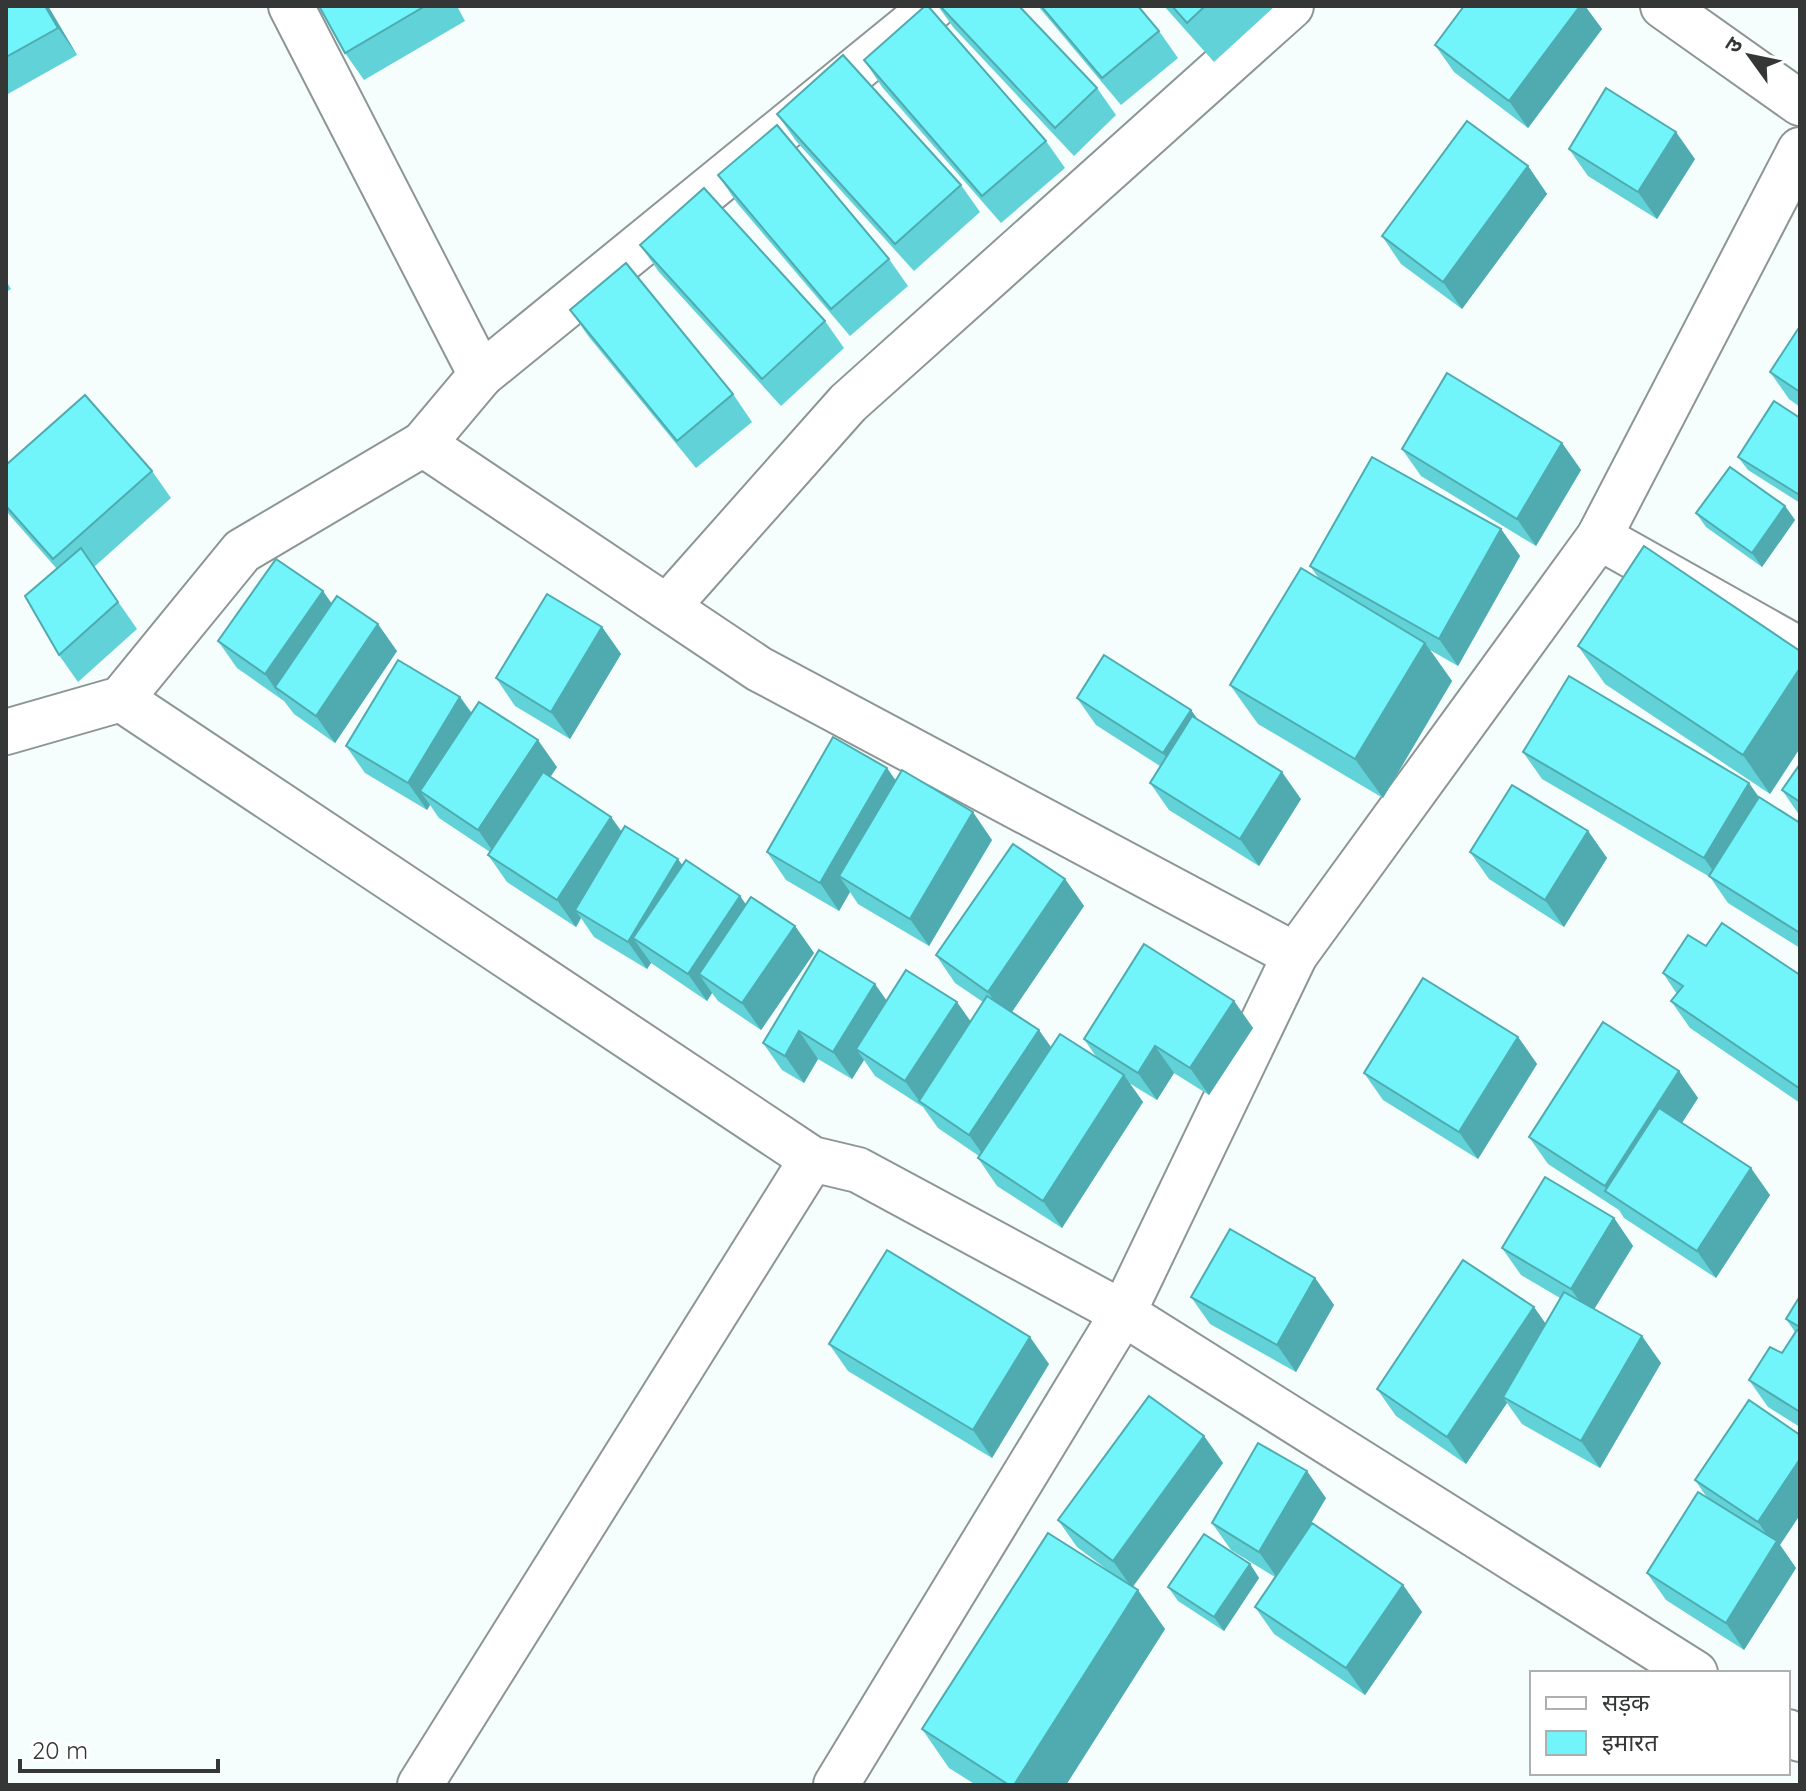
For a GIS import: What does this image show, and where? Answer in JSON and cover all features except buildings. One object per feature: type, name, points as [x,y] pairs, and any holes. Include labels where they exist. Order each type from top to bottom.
[{"type":"street","points":[[291,6],[481,375]]},
{"type":"street","points":[[6,732],[121,699],[242,551],[423,444],[481,375],[934,6]]},
{"type":"street","points":[[667,607],[848,403],[1291,6]]},
{"type":"street","points":[[1663,6],[1800,103]]},
{"type":"street","points":[[836,1785],[1123,1313],[1295,955],[1599,537],[1800,150]]},
{"type":"street","points":[[423,444],[759,669],[1295,955]]},
{"type":"street","points":[[1599,537],[1800,650]]},
{"type":"street","points":[[121,699],[812,1159],[858,1170],[1123,1313],[1692,1671]]},
{"type":"street","points":[[420,1785],[812,1159]]}]
